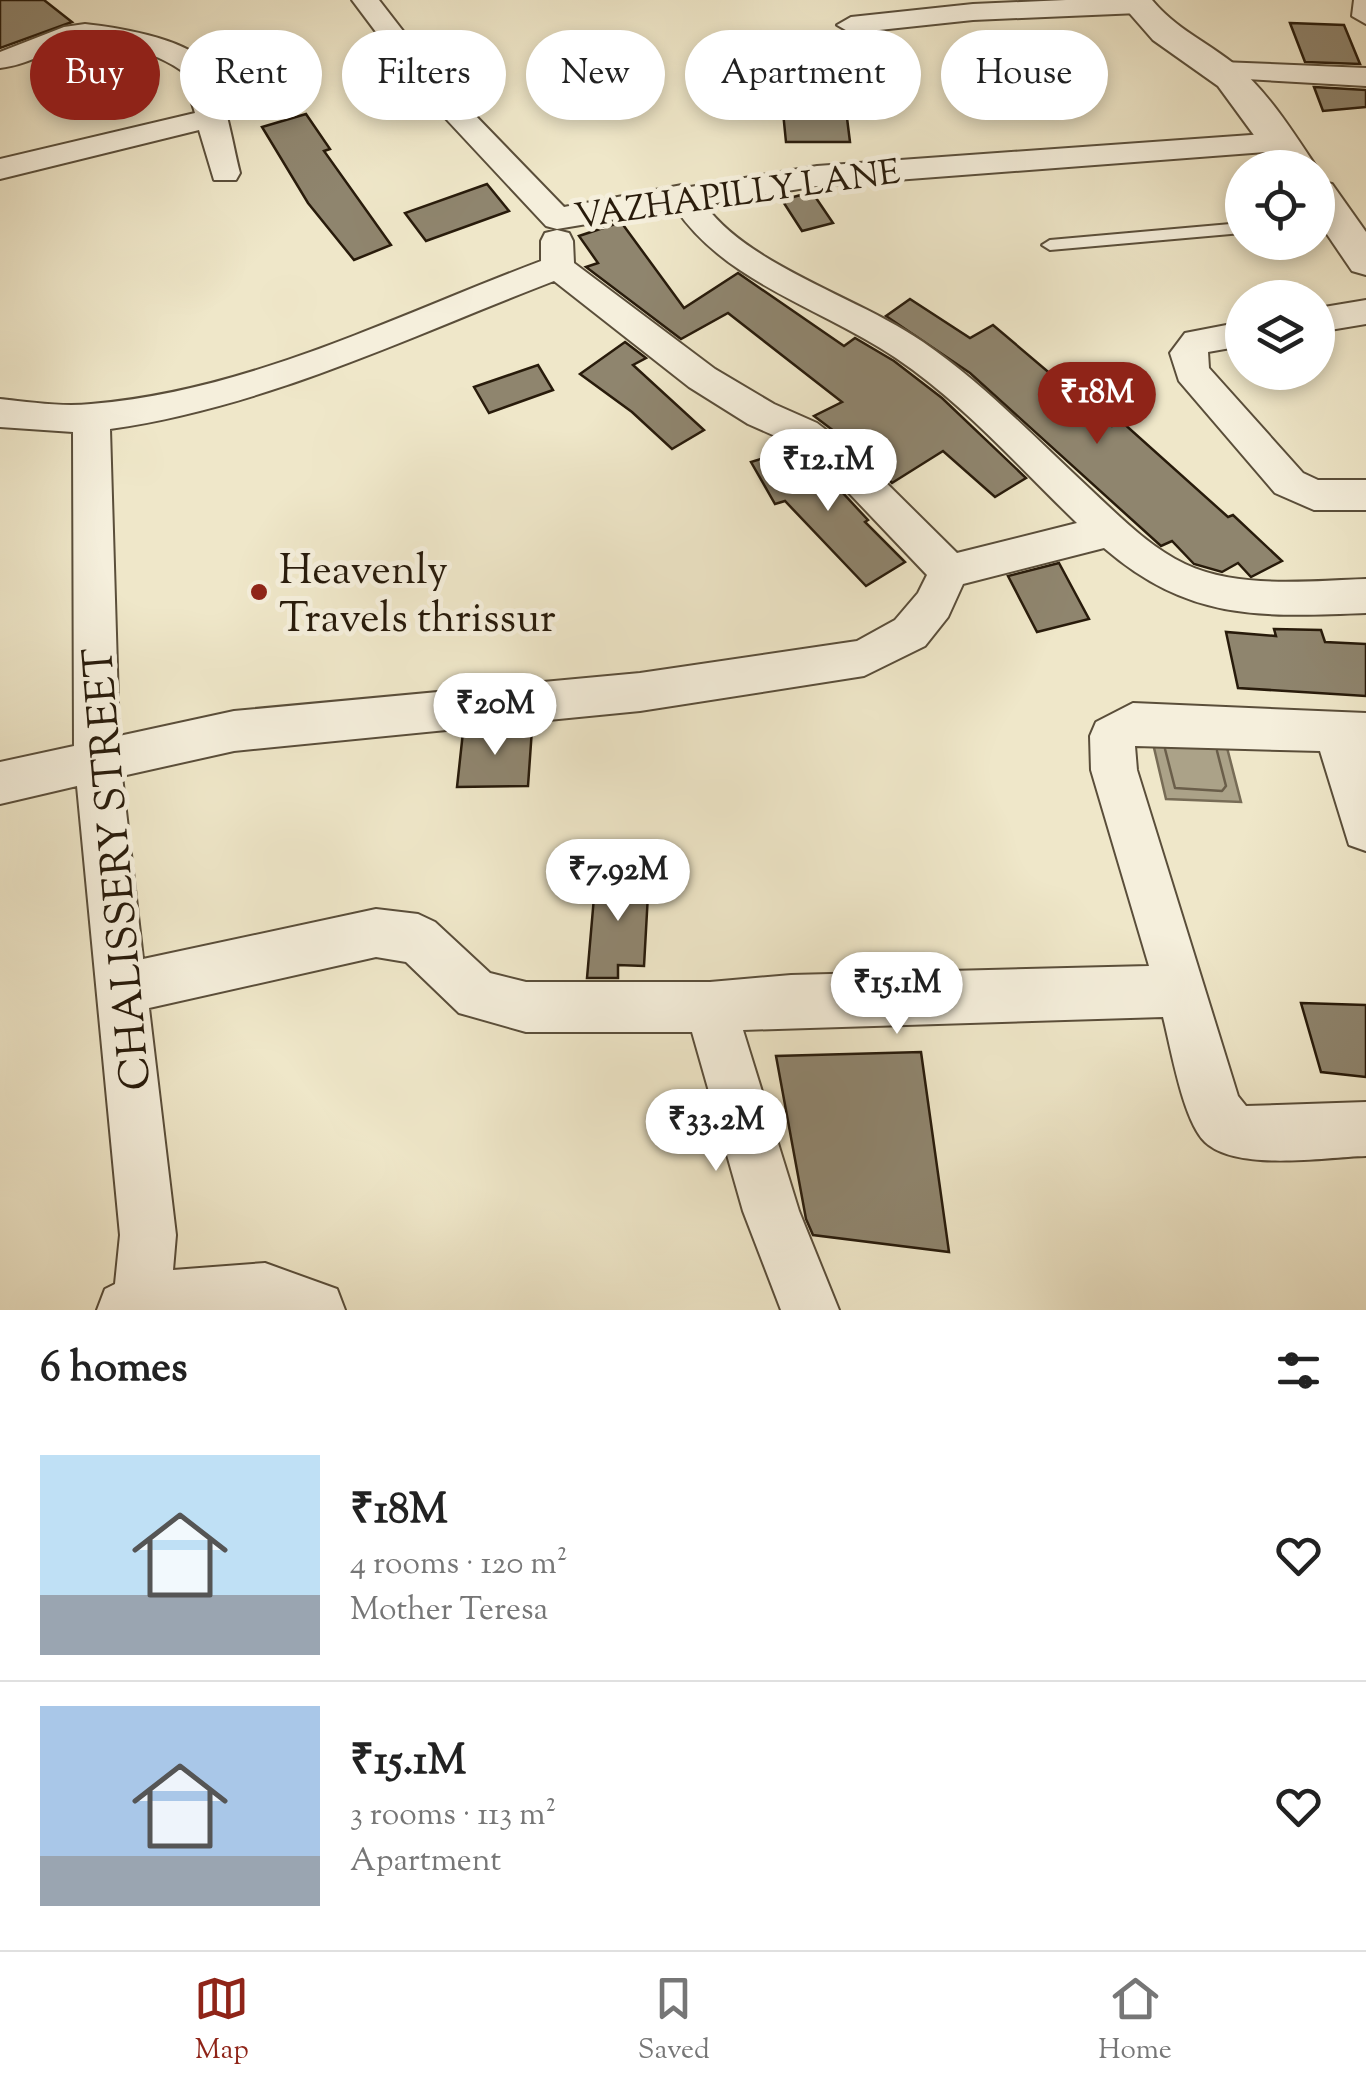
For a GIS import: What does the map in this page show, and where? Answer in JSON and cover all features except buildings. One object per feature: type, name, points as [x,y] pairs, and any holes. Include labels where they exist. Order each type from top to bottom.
[{"type":"street","points":[[365,0],[431,86],[557,218]]},
{"type":"street","points":[[851,24],[1137,2],[1154,27],[1221,71],[1284,150]]},
{"type":"street","points":[[1366,2],[1366,16]]},
{"type":"street","points":[[0,60],[13,59],[75,33],[106,33],[180,58]]},
{"type":"street","points":[[1221,71],[1366,77]]},
{"type":"street","points":[[0,169],[203,120]]},
{"type":"street","points":[[212,120],[226,173]]},
{"type":"street","name":"VAZHAPILLY LANE","points":[[0,413],[91,418],[210,396],[346,353],[472,298],[558,267],[557,218],[817,176],[1225,158]]},
{"type":"street","points":[[682,195],[707,231],[738,254],[907,348],[956,384],[1110,531],[1166,574],[1206,589],[1305,598],[1366,596]]},
{"type":"street","points":[[1335,224],[1366,261]]},
{"type":"street","points":[[558,267],[702,378],[761,414],[804,433],[830,453],[949,571]]},
{"type":"street","points":[[1335,317],[1366,312]]},
{"type":"street","points":[[1225,337],[1197,342],[1188,353],[1192,372],[1290,483],[1314,495],[1366,495]]},
{"type":"street","name":"CHALISSERY STREET","points":[[91,418],[97,759],[148,1235],[134,1305]]},
{"type":"street","points":[[0,783],[234,731],[640,692],[864,658],[910,633],[932,605],[949,571],[1110,531]]},
{"type":"street","points":[[1366,828],[1352,733],[1134,723],[1112,736],[1114,770],[1216,1109],[1224,1123],[1241,1133],[1366,1128]]},
{"type":"street","points":[[122,989],[376,934],[418,939],[477,996],[526,1007],[710,1007],[791,1000],[1181,991]]},
{"type":"street","points":[[710,1007],[771,1212],[810,1310]]},
{"type":"street","points":[[134,1305],[265,1292],[316,1310]]},
{"type":"lane","points":[[1050,244],[1225,229]]},
{"type":"water","points":[[1151,735],[1224,736],[1241,802],[1166,799]]},
{"type":"place","name":"Heavenly Travels thrissur","points":[[259,592]]}]
